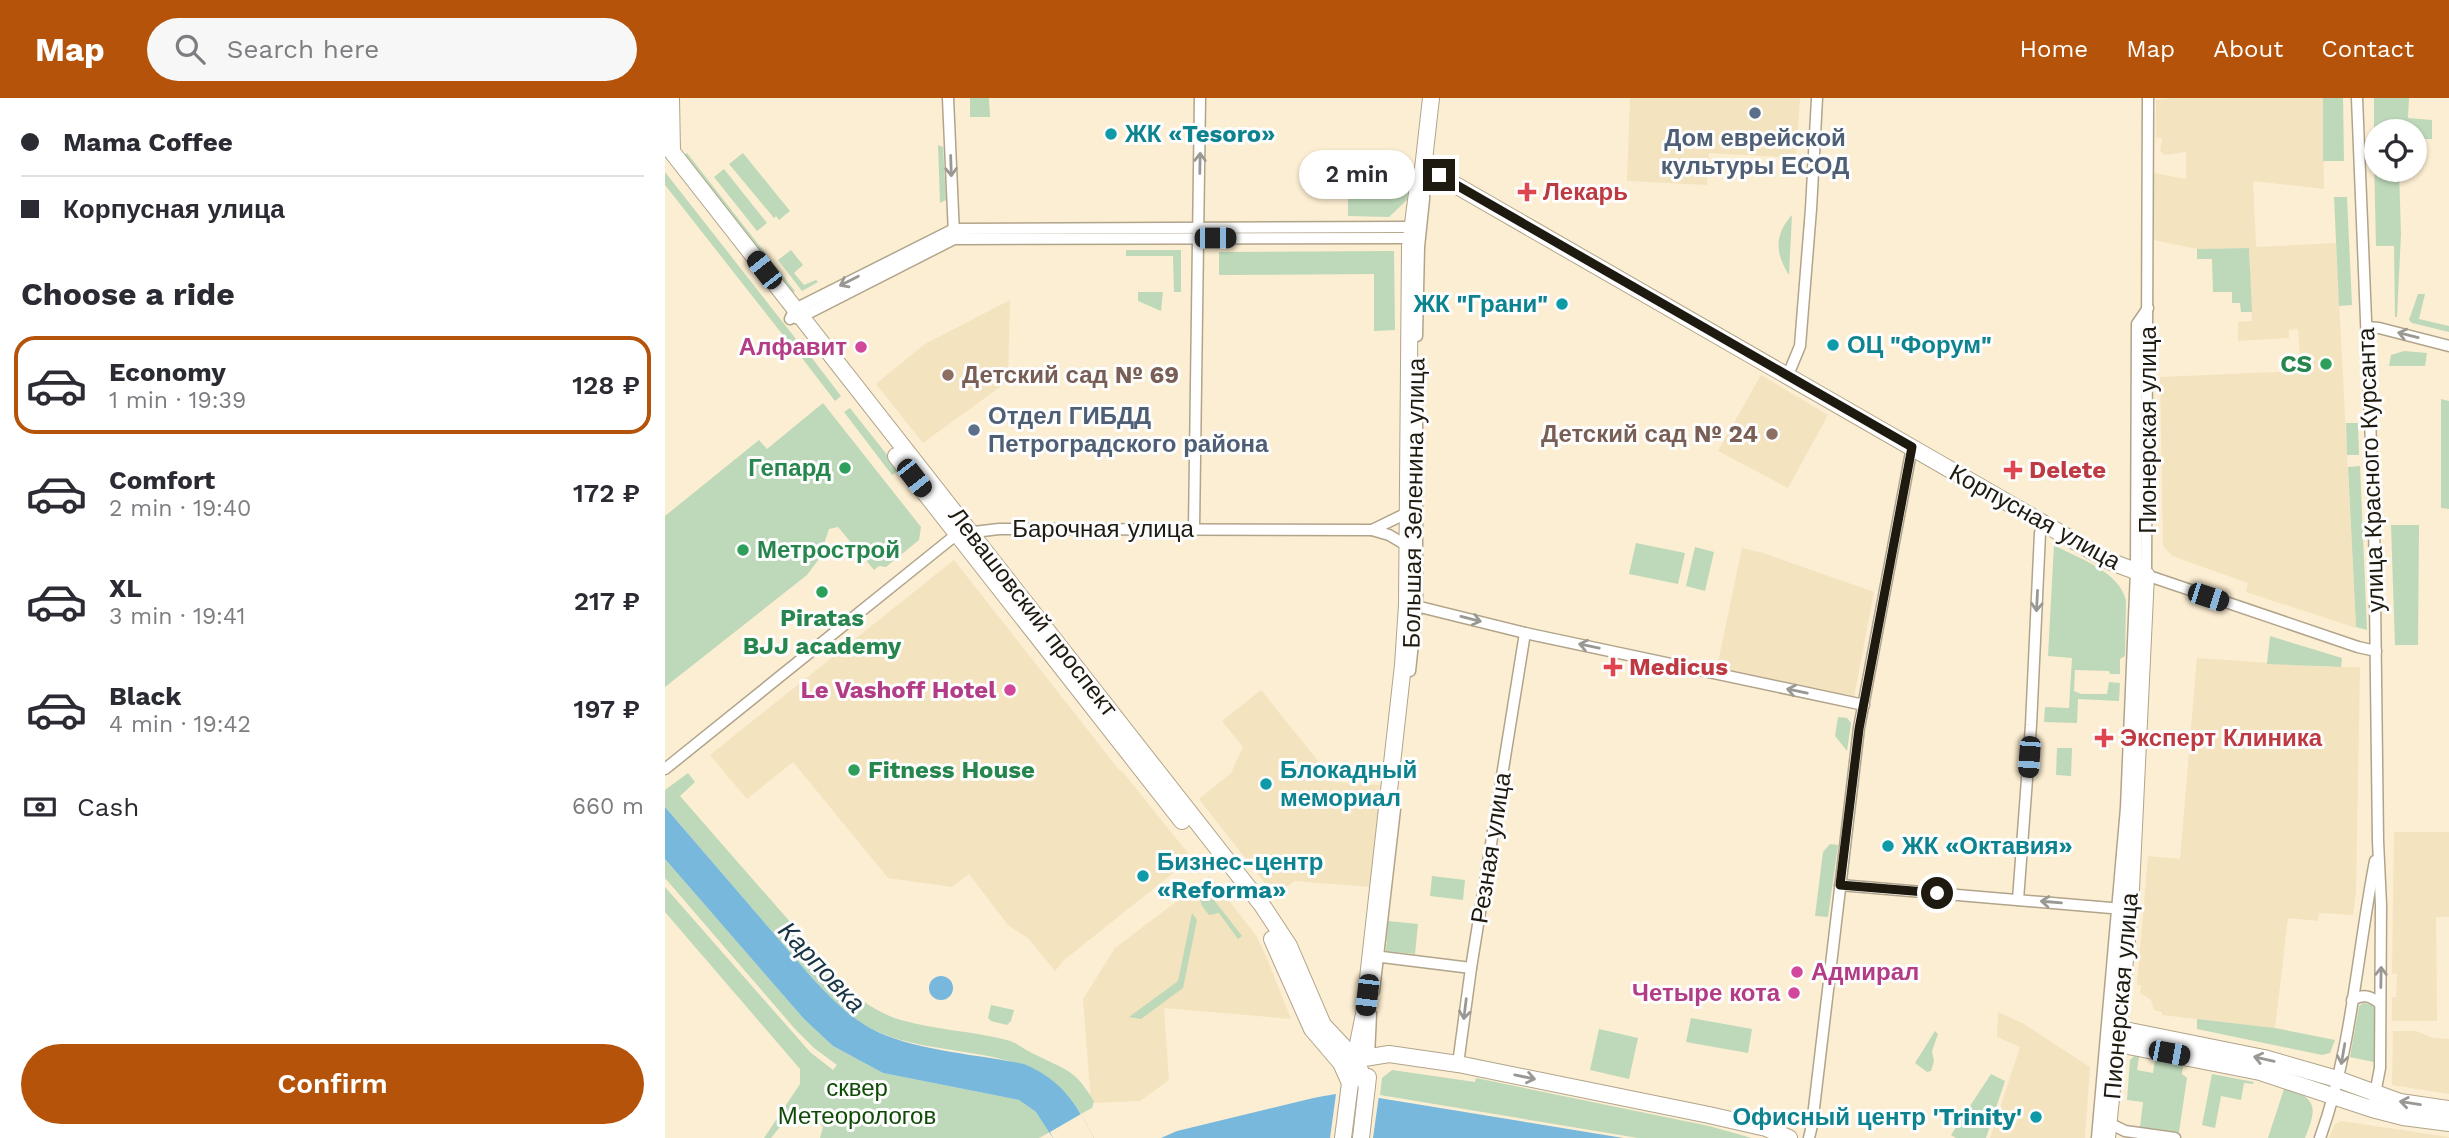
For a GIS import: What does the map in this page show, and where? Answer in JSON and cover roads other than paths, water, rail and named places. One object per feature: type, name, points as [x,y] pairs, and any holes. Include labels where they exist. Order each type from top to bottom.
[{"type":"main road","points":[[667,151],[671,98]]},
{"type":"main road","name":"Большая Зеленина улица","points":[[1353,1051],[1375,956],[1412,605],[1406,545],[1411,232],[1423,169],[1431,98]]},
{"type":"main road","name":"Левашовский проспект","points":[[667,151],[963,533],[1262,905],[1289,946],[1323,1025],[1353,1051]]},
{"type":"main road","name":"Корпусная улица","points":[[1423,169],[1788,375],[2043,524],[2109,561],[2141,573]]},
{"type":"main road","name":"Пионерская улица","points":[[2108,1131],[2125,909],[2141,573]]},
{"type":"main road","points":[[2115,1036],[2264,1058],[2337,1079],[2403,1117],[2449,1124]]},
{"type":"main road","points":[[2115,1036],[2260,1072],[2333,1097],[2449,1109]]},
{"type":"main road","points":[[1353,1051],[1458,1064],[1709,1115],[1766,1128],[1789,1138]]},
{"type":"main road","points":[[1343,1138],[1353,1051]]},
{"type":"main road","points":[[1353,1051],[1367,1088],[1361,1138]]},
{"type":"street","points":[[948,98],[954,234]]},
{"type":"street","points":[[1195,529],[1201,98]]},
{"type":"street","points":[[1788,375],[1800,346],[1817,98]]},
{"type":"street","name":"Пионерская улица","points":[[2141,573],[2148,98]]},
{"type":"street","name":"улица Красного Курсанта","points":[[2357,98],[2367,327],[2381,905],[2380,1068],[2374,1101]]},
{"type":"street","name":"Большая Зеленина улица","points":[[1412,605],[1419,247],[1425,198],[1423,169]]},
{"type":"street","points":[[795,315],[954,234],[1411,232]]},
{"type":"street","name":"Пионерская улица","points":[[2141,573],[2137,324],[2147,308]]},
{"type":"street","points":[[2367,327],[2449,346]]},
{"type":"street","points":[[1809,1138],[1864,705],[1912,447]]},
{"type":"street","name":"Барочная улица","points":[[1372,530],[1407,513]]},
{"type":"street","points":[[2018,900],[2031,725],[2040,533],[2043,524]]},
{"type":"street","name":"Барочная улица","points":[[963,533],[999,529],[1372,530],[1389,535],[1406,545]]},
{"type":"street","points":[[665,769],[963,533]]},
{"type":"street","name":"Корпусная улица","points":[[2141,573],[2376,651]]},
{"type":"street","points":[[1412,605],[1525,633],[1864,705]]},
{"type":"street","name":"Резная улица","points":[[1458,1064],[1525,633]]},
{"type":"street","name":"улица Красного Курсанта","points":[[2320,1138],[2337,1079],[2378,841]]},
{"type":"street","points":[[1840,885],[2125,909]]},
{"type":"street","points":[[1375,956],[1471,968]]},
{"type":"street","points":[[2352,1000],[2368,996],[2380,1004]]},
{"type":"street","name":"Пионерская улица","points":[[2097,1138],[2115,1036]]},
{"type":"street","points":[[2108,1131],[2175,1138]]},
{"type":"water","points":[[665,807],[813,979],[854,1018],[887,1036],[905,1042],[1024,1064],[1049,1078],[1067,1094],[1094,1138],[1053,1138],[1036,1112],[1019,1100],[883,1073],[833,1046],[804,1019],[665,859]]},
{"type":"water","points":[[941,976],[950,979],[953,988],[950,997],[941,1000],[932,997],[929,988],[932,979]]},
{"type":"water","points":[[1334,1093],[1623,1138],[1161,1138],[1177,1131]]},
{"type":"place","name":"Дом еврейской культуры ЕСОД","points":[[1755,113]]},
{"type":"place","name":"ЖК «Tesoro»","points":[[1111,134]]},
{"type":"place","name":"Лекарь","points":[[1527,192]]},
{"type":"place","name":"ЖК \"Грани\"","points":[[1562,304]]},
{"type":"place","name":"ОЦ \"Форум\"","points":[[1833,345]]},
{"type":"place","name":"Алфавит","points":[[861,347]]},
{"type":"place","name":"CS","points":[[2326,364]]},
{"type":"place","name":"Детский сад № 69","points":[[948,375]]},
{"type":"place","name":"Отдел ГИБДД Петроградского района","points":[[974,430]]},
{"type":"place","name":"Детский сад № 24","points":[[1772,434]]},
{"type":"place","name":"Гепард","points":[[845,468]]},
{"type":"place","name":"Delete","points":[[2013,470]]},
{"type":"place","name":"Метрострой","points":[[743,550]]},
{"type":"place","name":"Piratas BJJ academy","points":[[822,592]]},
{"type":"place","name":"Medicus","points":[[1613,667]]},
{"type":"place","name":"Le Vashoff Hotel","points":[[1010,690]]},
{"type":"place","name":"Эксперт Клиника","points":[[2104,738]]},
{"type":"place","name":"Fitness House","points":[[854,770]]},
{"type":"place","name":"Блокадный мемориал","points":[[1266,784]]},
{"type":"place","name":"ЖК «Октавия»","points":[[1888,846]]},
{"type":"place","name":"Бизнес-центр «Reforma»","points":[[1143,876]]},
{"type":"place","name":"Адмирал","points":[[1797,972]]},
{"type":"place","name":"Четыре кота","points":[[1794,993]]},
{"type":"place","name":"Офисный центр 'Trinity'","points":[[2036,1117]]},
{"type":"water label","name":"Карповка","points":[[822,967]]},
{"type":"park label","name":"сквер Метеорологов","points":[[857,1102]]}]
